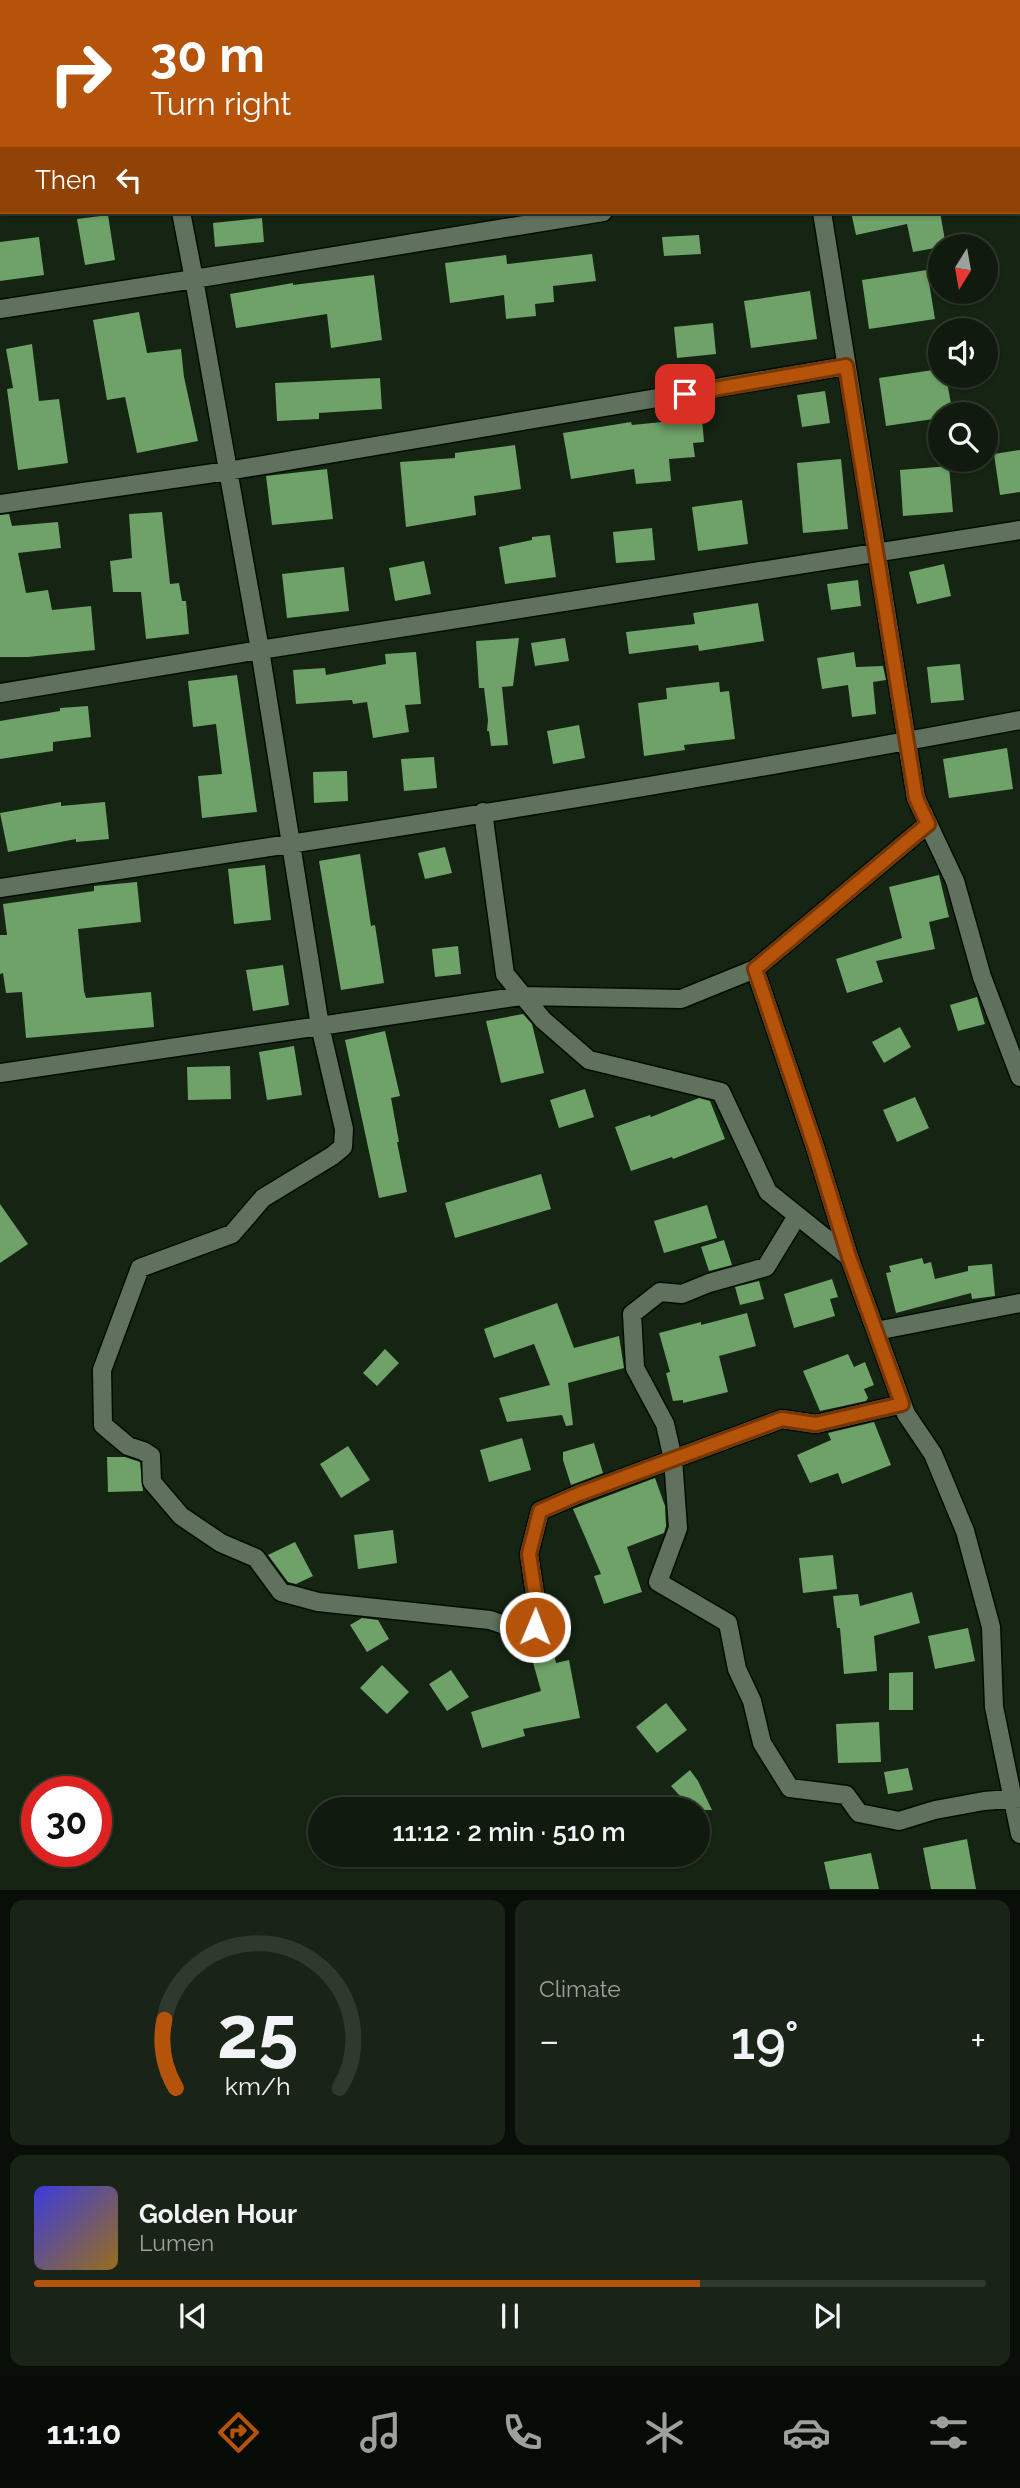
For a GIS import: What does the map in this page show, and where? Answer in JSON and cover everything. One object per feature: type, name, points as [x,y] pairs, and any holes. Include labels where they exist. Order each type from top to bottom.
[{"type":"street","points":[[181,214],[260,650],[320,1026],[344,1129],[343,1147],[263,1198],[232,1234],[140,1268],[102,1370],[103,1425],[128,1446],[151,1457],[152,1482],[181,1516],[221,1543],[256,1558],[281,1592],[318,1602],[490,1620],[522,1631],[535,1627],[538,1614],[529,1554],[540,1511],[782,1419],[816,1424],[902,1404]]},
{"type":"street","points":[[0,309],[591,214]]},
{"type":"street","points":[[822,214],[916,798],[955,881],[982,977],[1020,1077]]},
{"type":"street","points":[[0,504],[228,471],[846,366]]},
{"type":"street","points":[[0,694],[260,650],[1020,530]]},
{"type":"street","points":[[0,888],[289,844],[1020,720]]},
{"type":"street","points":[[483,812],[505,974],[521,996],[543,1020],[589,1060],[721,1092],[768,1192],[849,1257]]},
{"type":"street","points":[[0,1073],[521,996],[681,999],[755,969],[928,824]]},
{"type":"street","points":[[755,969],[849,1257],[906,1415],[933,1454],[965,1531],[991,1628],[994,1707],[1016,1799],[1020,1834]]},
{"type":"street","points":[[797,1216],[766,1268],[709,1283],[682,1294],[660,1292],[632,1314],[635,1368],[664,1424],[673,1460],[678,1528],[657,1583],[728,1623],[737,1669],[752,1701],[762,1743],[790,1788],[846,1795],[859,1813],[899,1821],[984,1801],[1016,1799]]},
{"type":"street","points":[[876,1331],[1020,1303]]},
{"type":"building","points":[[851,214],[940,214],[944,234],[928,234],[928,249],[913,252],[907,224],[856,235]]},
{"type":"building","points":[[108,215],[115,260],[85,265],[77,219]]},
{"type":"building","points":[[262,218],[264,242],[215,247],[213,223]]},
{"type":"building","points":[[699,235],[701,254],[664,256],[662,237]]},
{"type":"building","points":[[39,237],[44,275],[0,281],[0,242]]},
{"type":"building","points":[[592,254],[596,281],[553,286],[554,302],[535,304],[536,316],[506,319],[504,295],[450,303],[445,263],[506,255],[507,264]]},
{"type":"building","points":[[927,270],[928,304],[933,304],[935,318],[869,329],[862,280]]},
{"type":"building","points":[[374,275],[382,340],[331,348],[327,314],[236,328],[230,294],[293,283]]},
{"type":"building","points":[[810,291],[817,339],[751,348],[744,301]]},
{"type":"building","points":[[139,312],[147,353],[181,349],[184,377],[198,441],[137,453],[125,397],[107,400],[93,320]]},
{"type":"building","points":[[713,323],[716,354],[677,358],[674,327]]},
{"type":"building","points":[[32,344],[39,401],[59,399],[68,463],[18,470],[7,389],[13,388],[6,349]]},
{"type":"building","points":[[928,371],[928,388],[948,388],[951,402],[928,402],[928,420],[886,426],[879,378]]},
{"type":"building","points":[[380,378],[382,409],[319,413],[319,419],[277,421],[275,383]]},
{"type":"building","points":[[825,391],[830,423],[802,427],[797,395]]},
{"type":"building","points":[[702,418],[704,442],[693,443],[695,457],[669,459],[671,481],[636,484],[634,469],[571,479],[563,433],[631,422],[632,425]]},
{"type":"building","points":[[515,445],[521,489],[474,496],[476,515],[406,527],[400,462],[455,458],[455,453]]},
{"type":"building","points":[[1020,450],[1020,492],[1000,495],[997,472],[998,453]]},
{"type":"building","points":[[841,459],[848,529],[803,533],[797,463]]},
{"type":"building","points":[[928,468],[928,472],[950,472],[953,512],[903,516],[900,470]]},
{"type":"building","points":[[327,469],[333,519],[272,525],[266,476]]},
{"type":"building","points":[[742,500],[748,544],[698,551],[692,507]]},
{"type":"building","points":[[162,512],[170,584],[179,583],[182,601],[186,601],[189,634],[146,639],[141,592],[113,592],[110,561],[132,558],[129,514]]},
{"type":"building","points":[[9,514],[12,526],[58,522],[61,548],[18,553],[26,593],[48,590],[52,610],[91,606],[95,650],[0,657],[0,515]]},
{"type":"building","points":[[652,528],[655,560],[616,563],[613,532]]},
{"type":"building","points":[[550,535],[556,577],[505,584],[499,547],[532,540],[532,537]]},
{"type":"building","points":[[424,561],[431,594],[395,601],[389,568]]},
{"type":"building","points":[[944,564],[951,596],[917,604],[909,572]]},
{"type":"building","points":[[344,567],[349,611],[287,618],[282,574]]},
{"type":"building","points":[[858,580],[861,606],[831,610],[827,584]]},
{"type":"building","points":[[758,603],[764,641],[699,651],[698,645],[629,654],[626,632],[695,624],[693,613]]},
{"type":"building","points":[[519,638],[513,686],[502,687],[508,745],[491,746],[487,731],[484,688],[479,688],[476,641]]},
{"type":"building","points":[[565,638],[569,661],[535,666],[531,643]]},
{"type":"building","points":[[416,652],[421,704],[405,705],[409,732],[373,738],[367,702],[353,704],[352,700],[296,704],[293,670],[325,668],[326,675],[386,664],[385,654]]},
{"type":"building","points":[[854,652],[856,667],[883,666],[886,680],[873,682],[876,714],[852,717],[848,685],[822,689],[817,658]]},
{"type":"building","points":[[960,664],[964,700],[931,703],[927,667]]},
{"type":"building","points":[[237,675],[257,812],[202,818],[198,776],[222,774],[216,724],[193,727],[188,681]]},
{"type":"building","points":[[719,682],[720,692],[729,691],[735,739],[684,745],[685,750],[644,756],[638,703],[667,699],[666,688]]},
{"type":"building","points":[[88,706],[91,737],[53,742],[53,751],[0,759],[0,721],[60,711],[60,708]]},
{"type":"building","points":[[579,725],[585,758],[553,764],[547,731]]},
{"type":"building","points":[[1007,748],[1013,789],[949,798],[943,759]]},
{"type":"building","points":[[434,757],[437,788],[404,791],[401,759]]},
{"type":"building","points":[[347,771],[348,801],[314,803],[313,772]]},
{"type":"building","points":[[61,802],[61,806],[105,802],[109,839],[76,842],[76,839],[8,852],[0,813]]},
{"type":"building","points":[[445,847],[452,873],[425,879],[418,853]]},
{"type":"building","points":[[360,854],[371,926],[375,925],[384,983],[341,990],[319,861]]},
{"type":"building","points":[[265,865],[271,920],[234,924],[228,869]]},
{"type":"building","points":[[939,875],[949,917],[929,922],[935,949],[876,961],[883,982],[847,993],[836,959],[902,938],[889,887]]},
{"type":"building","points":[[137,882],[141,922],[78,929],[84,991],[86,998],[151,992],[154,1027],[26,1038],[22,992],[6,993],[3,973],[0,974],[0,935],[7,935],[3,904],[94,891],[94,886]]},
{"type":"building","points":[[458,946],[461,974],[435,977],[432,949]]},
{"type":"building","points":[[283,965],[289,1005],[253,1011],[246,970]]},
{"type":"building","points":[[977,997],[985,1024],[958,1031],[950,1005]]},
{"type":"building","points":[[523,1014],[532,1024],[544,1073],[501,1083],[486,1021]]},
{"type":"building","points":[[900,1027],[911,1047],[884,1063],[872,1042]]},
{"type":"building","points":[[385,1031],[400,1096],[391,1098],[407,1192],[379,1198],[345,1040]]},
{"type":"building","points":[[294,1046],[302,1095],[267,1100],[259,1052]]},
{"type":"building","points":[[230,1066],[231,1099],[188,1100],[187,1067]]},
{"type":"building","points":[[585,1089],[594,1117],[559,1128],[550,1100]]},
{"type":"building","points":[[915,1097],[929,1128],[897,1142],[883,1110]]},
{"type":"building","points":[[699,1098],[710,1101],[725,1139],[673,1159],[672,1157],[631,1171],[615,1127],[650,1115],[651,1117]]},
{"type":"building","points":[[541,1174],[551,1209],[455,1238],[445,1203]]},
{"type":"building","points":[[0,1204],[28,1244],[0,1263]]},
{"type":"building","points":[[707,1205],[717,1238],[664,1253],[654,1221]]},
{"type":"building","points":[[724,1240],[732,1265],[709,1271],[701,1247]]},
{"type":"building","points":[[922,1258],[924,1264],[931,1262],[935,1279],[968,1271],[968,1266],[992,1264],[995,1296],[972,1299],[971,1293],[896,1313],[886,1273],[891,1272],[889,1266]]},
{"type":"building","points":[[832,1279],[838,1297],[830,1299],[835,1316],[794,1328],[784,1294]]},
{"type":"building","points":[[759,1281],[764,1299],[740,1305],[735,1287]]},
{"type":"building","points":[[557,1303],[574,1348],[619,1336],[624,1368],[568,1383],[573,1425],[566,1426],[562,1415],[507,1422],[499,1398],[550,1385],[534,1344],[494,1358],[484,1329]]},
{"type":"building","points":[[747,1313],[756,1346],[719,1356],[728,1392],[683,1403],[683,1400],[673,1401],[666,1373],[670,1372],[659,1333]]},
{"type":"building","points":[[385,1349],[399,1363],[377,1386],[363,1373]]},
{"type":"building","points":[[848,1354],[854,1367],[865,1362],[874,1385],[864,1389],[868,1398],[866,1401],[820,1411],[803,1371]]},
{"type":"building","points":[[874,1422],[891,1465],[842,1484],[838,1473],[810,1483],[797,1455],[831,1440],[828,1433]]},
{"type":"building","points":[[522,1438],[531,1470],[489,1482],[480,1450]]},
{"type":"building","points":[[594,1443],[603,1473],[571,1485],[563,1452]]},
{"type":"building","points":[[348,1446],[370,1480],[341,1498],[320,1464]]},
{"type":"building","points":[[107,1457],[125,1457],[140,1462],[143,1491],[108,1492]]},
{"type":"building","points":[[655,1478],[665,1506],[664,1533],[627,1547],[642,1592],[604,1604],[594,1576],[601,1574],[573,1509]]},
{"type":"building","points":[[393,1530],[397,1563],[358,1569],[354,1535]]},
{"type":"building","points":[[295,1542],[313,1576],[296,1584],[288,1582],[268,1555]]},
{"type":"building","points":[[833,1555],[837,1589],[803,1593],[799,1558]]},
{"type":"building","points":[[912,1592],[920,1623],[874,1636],[877,1671],[844,1674],[840,1628],[837,1628],[833,1596],[858,1594],[860,1606]]},
{"type":"building","points":[[362,1618],[378,1620],[389,1639],[367,1652],[350,1625]]},
{"type":"building","points":[[968,1628],[975,1661],[935,1669],[928,1636]]},
{"type":"building","points":[[551,1643],[556,1663],[569,1660],[580,1718],[523,1729],[525,1736],[482,1748],[471,1712],[541,1691],[529,1648]]},
{"type":"building","points":[[382,1665],[409,1692],[387,1714],[360,1688]]},
{"type":"building","points":[[451,1670],[469,1697],[447,1711],[429,1684]]},
{"type":"building","points":[[913,1672],[913,1710],[889,1710],[889,1673]]},
{"type":"building","points":[[666,1703],[687,1730],[657,1753],[636,1727]]},
{"type":"building","points":[[879,1722],[881,1762],[838,1763],[836,1724]]},
{"type":"building","points":[[908,1768],[913,1790],[888,1794],[884,1772]]},
{"type":"building","points":[[690,1770],[706,1797],[680,1797],[671,1786]]},
{"type":"building","points":[[967,1839],[976,1889],[931,1889],[923,1848]]},
{"type":"building","points":[[871,1853],[879,1889],[830,1889],[824,1862]]},
{"type":"route","points":[[535,1627],[538,1614],[529,1554],[540,1511],[782,1419],[816,1424],[902,1404],[849,1257],[755,969],[928,824],[916,798],[846,366],[685,394]]}]
